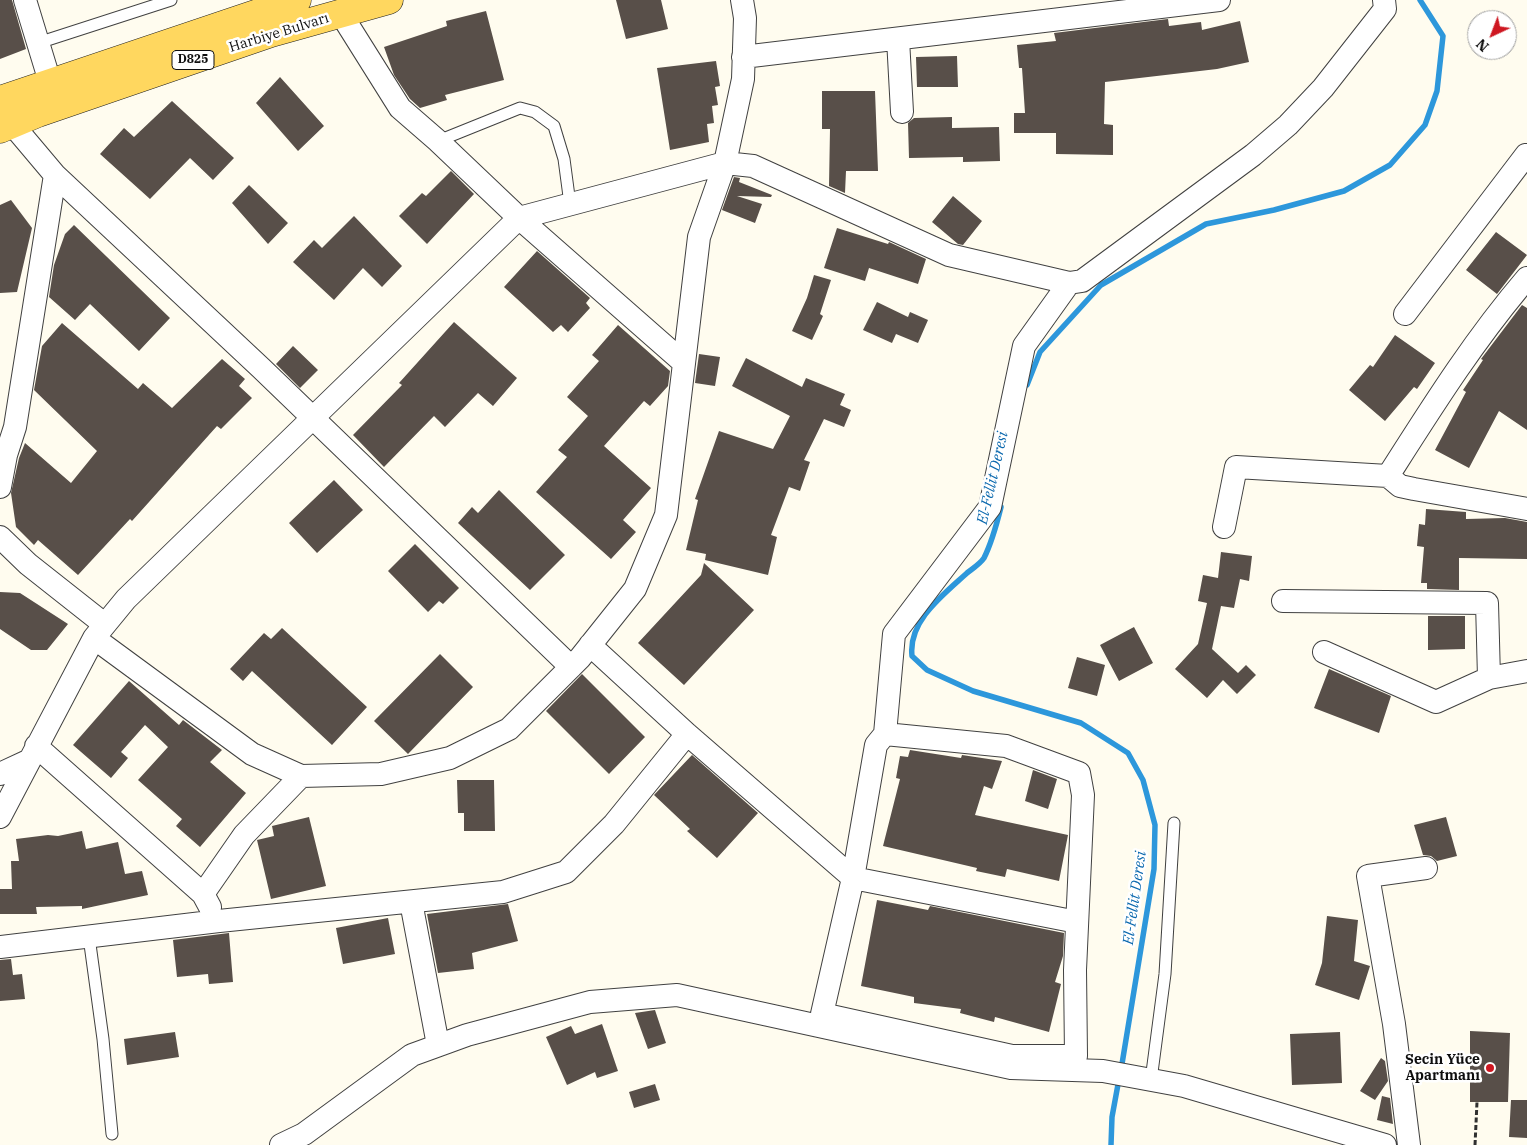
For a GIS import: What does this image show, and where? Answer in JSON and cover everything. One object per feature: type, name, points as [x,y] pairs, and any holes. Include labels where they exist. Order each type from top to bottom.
[{"type":"main road","name":"Harbiye Bulvarı","points":[[4,117],[50,82],[297,0]]},
{"type":"main road","name":"Harbiye Bulvarı","points":[[4,117],[271,33],[389,0]]},
{"type":"street","points":[[25,0],[50,82]]},
{"type":"street","points":[[0,537],[99,631],[252,754],[301,776],[381,774],[450,758],[509,729],[571,667],[635,589],[666,515],[699,237],[725,164],[743,79],[745,18],[742,0]]},
{"type":"street","points":[[744,57],[1219,0]]},
{"type":"street","points":[[0,817],[32,753],[99,631],[126,599],[520,218],[725,164],[753,166],[949,255],[1069,283],[1082,280],[1253,155],[1288,125],[1323,88],[1385,9],[1384,0]]},
{"type":"street","points":[[341,14],[400,108],[520,218],[683,362]]},
{"type":"street","points":[[898,39],[902,112]]},
{"type":"street","points":[[4,117],[54,175],[313,419],[571,667]]},
{"type":"street","points":[[1405,314],[1527,155]]},
{"type":"street","points":[[0,487],[8,429],[54,175]]},
{"type":"street","points":[[1388,476],[1443,389],[1486,328],[1527,278]]},
{"type":"street","points":[[885,734],[1006,746],[1079,773],[1083,795],[1077,922],[1076,1056],[1012,1056],[822,1014],[853,878],[876,745],[885,734],[894,634],[990,507],[1024,346],[1069,283]]},
{"type":"street","points":[[1224,527],[1236,467],[1388,476],[1400,486],[1407,488],[1527,509]]},
{"type":"street","points":[[1283,601],[1487,603],[1489,678]]},
{"type":"street","points":[[590,645],[687,734],[853,878],[1077,922]]},
{"type":"street","points":[[1324,652],[1436,702],[1489,678],[1527,671]]},
{"type":"street","points":[[0,947],[219,921],[503,892],[566,872],[614,824],[687,734]]},
{"type":"street","points":[[0,774],[32,753]]},
{"type":"street","points":[[32,753],[203,894],[219,921]]},
{"type":"street","points":[[203,894],[244,835],[301,776]]},
{"type":"street","points":[[1409,1145],[1394,1024],[1368,876],[1426,868]]},
{"type":"street","points":[[411,902],[438,1045]]},
{"type":"street","points":[[281,1145],[304,1134],[412,1055],[438,1045],[467,1035],[590,1002],[677,995],[1011,1068],[1108,1072],[1184,1086],[1385,1145]]},
{"type":"lane","points":[[38,43],[171,0]]},
{"type":"lane","points":[[438,141],[520,108],[535,112],[554,126],[564,159],[570,204]]},
{"type":"lane","points":[[1142,1078],[1165,974],[1174,823]]},
{"type":"lane","points":[[89,937],[103,1038],[112,1134]]},
{"type":"path","points":[[1475,1145],[1477,1102]]},
{"type":"building","points":[[0,0],[12,0],[26,49],[0,59]]},
{"type":"building","points":[[616,0],[661,0],[668,29],[626,39]]},
{"type":"building","points":[[486,11],[504,80],[445,95],[447,100],[420,108],[410,99],[394,75],[384,47],[447,26],[446,21]]},
{"type":"building","points":[[1168,19],[1169,26],[1201,22],[1202,30],[1240,21],[1249,62],[1217,69],[1105,82],[1104,124],[1113,125],[1113,155],[1056,154],[1056,133],[1014,133],[1014,113],[1025,113],[1022,68],[1019,68],[1017,45],[1056,41],[1054,33]]},
{"type":"building","points":[[957,56],[958,87],[917,87],[916,57]]},
{"type":"building","points":[[716,61],[720,86],[715,87],[718,105],[712,106],[714,123],[707,124],[709,142],[670,150],[657,68]]},
{"type":"building","points":[[280,77],[324,126],[298,151],[256,103]]},
{"type":"building","points":[[822,91],[875,91],[878,171],[846,171],[845,193],[829,186],[830,129],[822,129]]},
{"type":"building","points":[[172,101],[234,158],[213,180],[190,158],[150,199],[100,154],[124,128],[134,137]]},
{"type":"building","points":[[952,117],[952,128],[999,127],[1000,161],[963,162],[963,157],[909,158],[908,123],[914,118]]},
{"type":"building","points":[[451,171],[474,194],[427,244],[399,216],[422,193],[426,196]]},
{"type":"building","points":[[734,177],[740,178],[739,182],[772,195],[771,197],[737,196],[762,204],[755,223],[722,210]]},
{"type":"building","points":[[249,185],[288,223],[268,244],[232,203]]},
{"type":"building","points":[[953,196],[982,221],[963,245],[958,244],[932,222]]},
{"type":"building","points":[[11,200],[32,228],[17,292],[0,293],[0,205]]},
{"type":"building","points":[[354,216],[402,266],[382,287],[363,268],[334,300],[293,262],[314,240],[322,248]]},
{"type":"building","points":[[74,225],[170,318],[139,351],[90,304],[75,320],[49,297],[54,265],[65,234]]},
{"type":"building","points":[[837,228],[888,244],[889,242],[926,259],[918,284],[869,268],[865,281],[824,268]]},
{"type":"building","points":[[1496,232],[1527,255],[1497,294],[1466,270]]},
{"type":"building","points":[[537,251],[590,298],[586,303],[590,308],[568,332],[561,325],[553,332],[504,287]]},
{"type":"building","points":[[814,275],[831,280],[820,314],[823,316],[812,340],[792,331],[807,298]]},
{"type":"building","points":[[877,302],[908,317],[910,312],[928,320],[918,343],[896,334],[892,343],[863,330]]},
{"type":"building","points":[[1522,305],[1527,308],[1527,430],[1499,411],[1469,468],[1435,450],[1466,392],[1463,390],[1483,360],[1481,359]]},
{"type":"building","points":[[454,322],[517,378],[493,406],[478,393],[445,427],[434,416],[384,467],[353,435],[402,385],[399,383]]},
{"type":"building","points":[[62,323],[138,389],[143,383],[172,408],[222,359],[245,379],[239,386],[252,398],[221,429],[217,426],[132,521],[130,519],[78,575],[38,540],[34,545],[16,527],[11,493],[19,458],[25,443],[71,483],[97,451],[34,390],[42,346]]},
{"type":"building","points":[[618,325],[670,371],[668,386],[650,406],[644,401],[604,446],[651,488],[623,520],[636,532],[611,559],[536,492],[567,457],[558,450],[588,416],[567,397],[599,361],[592,355]]},
{"type":"building","points":[[1395,335],[1435,363],[1417,389],[1414,387],[1385,421],[1349,390],[1370,365],[1373,367]]},
{"type":"building","points":[[293,346],[318,370],[300,388],[276,364]]},
{"type":"building","points":[[699,354],[720,357],[715,386],[695,383]]},
{"type":"building","points":[[746,358],[802,387],[806,378],[845,394],[840,405],[851,410],[844,427],[824,419],[804,460],[810,462],[800,491],[789,487],[771,535],[777,537],[768,575],[705,560],[706,554],[686,550],[698,500],[695,499],[719,431],[773,449],[790,416],[732,386]]},
{"type":"building","points":[[334,480],[363,510],[317,553],[289,523]]},
{"type":"building","points":[[499,490],[565,555],[530,590],[458,523],[472,507],[478,513]]},
{"type":"building","points":[[1426,509],[1466,512],[1466,519],[1505,518],[1527,522],[1527,559],[1459,558],[1459,590],[1427,589],[1427,583],[1421,583],[1424,547],[1417,546],[1419,524],[1425,525]]},
{"type":"building","points":[[415,544],[459,588],[443,604],[439,601],[428,612],[388,571]]},
{"type":"building","points":[[1221,552],[1252,556],[1249,581],[1240,579],[1234,608],[1221,606],[1212,649],[1238,673],[1246,665],[1256,675],[1237,694],[1223,680],[1207,698],[1175,669],[1198,644],[1207,603],[1198,601],[1203,575],[1218,578]]},
{"type":"building","points":[[704,563],[754,610],[684,685],[638,643],[701,575]]},
{"type":"building","points":[[0,592],[20,593],[68,624],[47,650],[31,650],[0,629]]},
{"type":"building","points":[[1428,616],[1465,616],[1465,649],[1428,650]]},
{"type":"building","points":[[1134,627],[1153,663],[1119,681],[1100,645]]},
{"type":"building","points":[[282,628],[367,707],[332,745],[252,671],[243,681],[230,669],[264,633],[271,639]]},
{"type":"building","points":[[440,654],[473,687],[408,754],[374,721]]},
{"type":"building","points":[[1077,657],[1105,665],[1097,696],[1068,688]]},
{"type":"building","points":[[1329,669],[1391,696],[1379,733],[1314,708]]},
{"type":"building","points":[[582,674],[645,737],[609,774],[546,711]]},
{"type":"building","points":[[129,681],[179,725],[183,720],[222,750],[210,762],[246,793],[200,847],[176,826],[182,819],[138,780],[168,747],[145,725],[121,752],[128,758],[111,778],[73,745]]},
{"type":"building","points":[[910,750],[961,758],[962,755],[1002,761],[992,789],[984,786],[975,815],[1068,835],[1059,881],[1007,869],[1005,877],[976,871],[977,868],[883,846],[900,779],[896,778],[900,756],[908,757]]},
{"type":"building","points":[[692,755],[758,813],[717,858],[687,831],[690,829],[654,795]]},
{"type":"building","points":[[1033,770],[1057,779],[1048,809],[1025,801]]},
{"type":"building","points":[[457,780],[494,780],[495,831],[464,831],[464,813],[458,813]]},
{"type":"building","points":[[309,817],[326,886],[271,899],[257,840],[274,836],[272,826]]},
{"type":"building","points":[[1446,817],[1457,856],[1437,861],[1431,856],[1423,855],[1414,825]]},
{"type":"building","points":[[82,831],[86,849],[118,842],[125,874],[142,871],[148,895],[82,909],[82,906],[36,907],[37,914],[0,914],[0,889],[12,889],[11,861],[19,861],[16,839],[48,835],[58,836]]},
{"type":"building","points":[[877,900],[928,910],[930,906],[1064,933],[1063,956],[1055,982],[1061,984],[1049,1032],[995,1017],[994,1022],[960,1013],[961,1009],[914,1003],[914,997],[861,986]]},
{"type":"building","points":[[508,904],[518,941],[472,953],[474,969],[438,973],[427,914]]},
{"type":"building","points":[[1327,916],[1358,920],[1354,961],[1370,966],[1359,1000],[1315,985],[1322,963]]},
{"type":"building","points":[[388,918],[395,954],[343,964],[336,928]]},
{"type":"building","points":[[229,933],[233,982],[209,984],[208,974],[177,977],[173,940]]},
{"type":"building","points":[[11,959],[13,975],[22,974],[25,999],[0,1001],[0,960]]},
{"type":"building","points":[[655,1010],[666,1043],[648,1049],[635,1013]]},
{"type":"building","points":[[602,1024],[618,1071],[597,1078],[595,1072],[567,1085],[546,1037],[571,1026],[575,1034]]},
{"type":"building","name":"Secin Yüce Apartmanı","points":[[1470,1031],[1510,1033],[1508,1102],[1470,1102]]},
{"type":"building","points":[[175,1032],[179,1057],[127,1065],[124,1039]]},
{"type":"building","points":[[1340,1032],[1342,1083],[1292,1085],[1290,1034]]},
{"type":"building","points":[[1381,1058],[1385,1061],[1388,1081],[1375,1100],[1360,1091]]},
{"type":"building","points":[[655,1084],[660,1100],[634,1108],[629,1092]]},
{"type":"building","points":[[1382,1096],[1390,1098],[1393,1124],[1377,1120]]},
{"type":"building","points":[[1511,1100],[1527,1100],[1527,1138],[1509,1137]]},
{"type":"waterway","name":"El-Fellit Deresi","points":[[1027,385],[1040,352],[1101,285],[1206,224],[1274,210],[1344,191],[1390,165],[1425,125],[1437,91],[1443,36],[1420,0]]},
{"type":"waterway","name":"El-Fellit Deresi","points":[[1001,507],[992,539],[984,558],[948,590],[921,620],[912,643],[912,656],[927,670],[973,691],[1081,723],[1128,753],[1143,780],[1155,825],[1154,869],[1121,1070]]},
{"type":"waterway","name":"El-Fellit Deresi","points":[[1111,1145],[1112,1117],[1119,1079]]},
{"type":"place","name":"Secin Yüce Apartmanı","points":[[1490,1068]]}]
